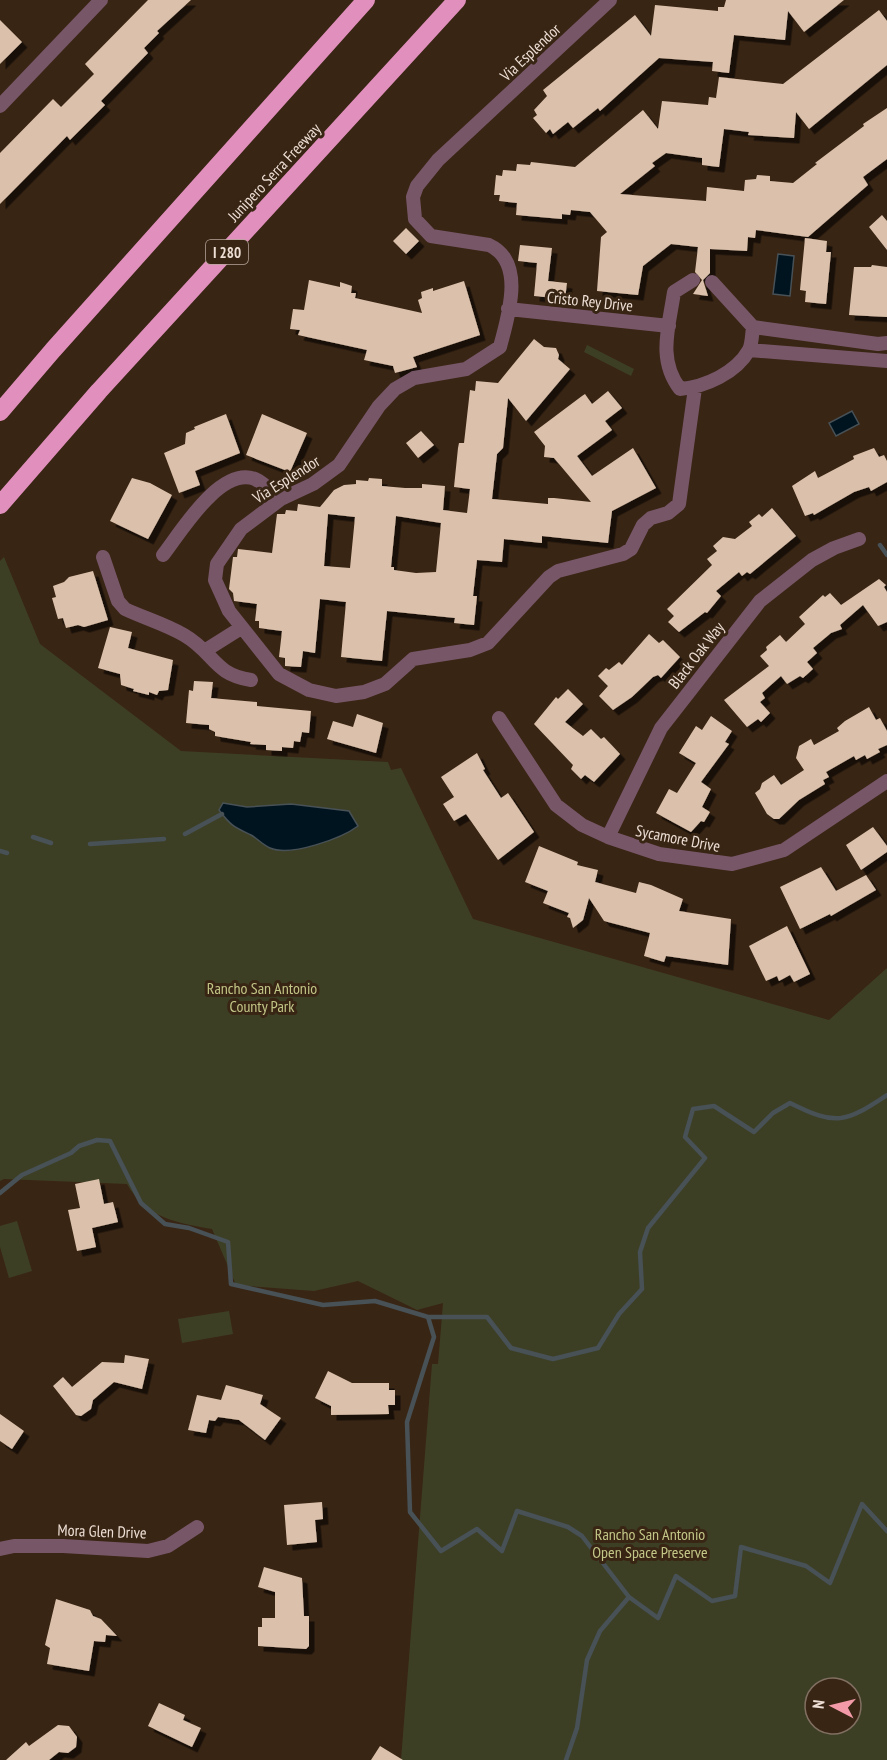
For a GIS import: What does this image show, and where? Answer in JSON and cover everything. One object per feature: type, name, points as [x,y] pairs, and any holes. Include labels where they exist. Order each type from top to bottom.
[{"type":"highway","points":[[0,412],[60,341],[366,0]]},
{"type":"highway","name":"Junipero Serra Freeway","points":[[0,505],[107,383],[457,0]]},
{"type":"street","points":[[0,106],[101,0]]},
{"type":"street","name":"Via Esplendor","points":[[610,0],[438,160],[422,177],[413,197],[415,219],[431,236],[489,245],[505,258],[510,272],[508,309],[500,347],[466,369],[414,378],[395,389],[379,406],[339,465],[313,484],[280,499],[241,529],[217,564],[215,580],[219,593],[241,628],[279,674],[309,690],[336,696],[364,692],[385,684],[412,659],[470,650],[488,643],[549,577],[558,571],[623,554],[631,549],[643,525],[651,518],[668,513],[679,504],[695,388]]},
{"type":"street","points":[[693,280],[674,292],[669,326],[666,362],[672,378],[680,389],[695,388],[715,380],[734,366],[749,350],[753,327]]},
{"type":"street","points":[[712,282],[753,327],[878,344],[887,343]]},
{"type":"street","name":"Cristo Rey Drive","points":[[508,309],[669,326]]},
{"type":"street","points":[[749,350],[887,361]]},
{"type":"street","points":[[164,555],[213,493],[234,479],[256,480],[280,499]]},
{"type":"street","name":"Black Oak Way","points":[[608,837],[661,728],[760,601],[812,560],[834,548],[859,539]]},
{"type":"street","points":[[103,557],[118,601],[125,609],[179,632],[206,650],[224,672],[251,680]]},
{"type":"street","points":[[206,650],[241,628]]},
{"type":"street","name":"Sycamore Drive","points":[[500,718],[556,806],[582,825],[608,837],[659,854],[732,864],[784,850],[887,781]]},
{"type":"street","name":"Mora Glen Drive","points":[[0,1549],[14,1546],[53,1546],[148,1551],[168,1546],[197,1527]]},
{"type":"green space","points":[[587,345],[634,369],[631,376],[584,352]]},
{"type":"green space","points":[[4,557],[40,644],[181,751],[388,762],[391,770],[401,768],[473,919],[829,1020],[887,968],[887,1760],[401,1760],[432,1364],[438,1364],[443,1303],[417,1310],[358,1281],[314,1291],[236,1285],[212,1229],[175,1221],[153,1212],[143,1205],[127,1184],[4,1179],[0,1181],[0,561]]},
{"type":"green space","points":[[17,1221],[32,1271],[9,1278],[0,1247],[0,1226]]},
{"type":"green space","points":[[229,1311],[233,1334],[182,1343],[178,1319]]},
{"type":"water","points":[[778,254],[794,256],[790,296],[773,294]]},
{"type":"water","points":[[852,411],[859,424],[836,436],[829,423]]},
{"type":"water","points":[[223,803],[247,807],[291,804],[349,811],[358,826],[316,845],[279,850],[267,847],[230,823],[219,810]]},
{"type":"building","points":[[148,0],[191,0],[157,31],[159,33],[144,48],[148,53],[101,101],[105,105],[70,140],[67,136],[0,204],[0,153],[53,99],[61,107],[94,74],[85,64]]},
{"type":"building","points":[[726,0],[844,0],[804,32],[788,11],[785,40],[734,35],[729,73],[712,71],[713,62],[659,58],[600,111],[598,108],[573,128],[568,122],[553,134],[550,129],[546,133],[533,118],[537,115],[534,110],[547,96],[543,90],[635,15],[651,36],[655,5],[718,11],[718,7],[724,7]]},
{"type":"building","points":[[879,10],[887,21],[887,65],[809,129],[796,112],[794,138],[748,135],[749,132],[724,129],[719,167],[702,165],[702,158],[666,153],[652,163],[655,166],[620,194],[706,201],[707,187],[744,191],[745,180],[756,179],[757,175],[770,176],[770,181],[793,183],[817,164],[815,163],[864,126],[863,124],[887,108],[887,159],[863,177],[868,185],[808,237],[756,230],[755,238],[748,237],[747,251],[710,249],[710,273],[703,280],[708,296],[693,294],[702,280],[695,272],[698,247],[671,244],[643,266],[638,295],[597,291],[601,237],[607,232],[590,212],[571,210],[570,215],[562,214],[562,219],[516,215],[517,203],[499,201],[500,195],[494,195],[496,175],[502,176],[503,170],[516,171],[517,164],[530,165],[531,162],[575,167],[643,110],[658,129],[662,101],[708,105],[709,97],[716,98],[719,77],[783,84]]},
{"type":"building","points":[[0,20],[22,42],[0,64]]},
{"type":"building","points":[[882,215],[887,221],[887,250],[869,227]]},
{"type":"building","points":[[406,228],[419,241],[406,254],[393,241]]},
{"type":"building","points":[[805,238],[827,241],[826,252],[831,252],[826,304],[805,302],[806,291],[800,290]]},
{"type":"building","points":[[520,245],[552,248],[548,281],[567,283],[565,299],[534,296],[537,263],[518,261]]},
{"type":"building","points":[[872,265],[887,267],[887,317],[849,315],[854,267],[871,267]]},
{"type":"building","points":[[309,280],[340,287],[340,282],[352,286],[351,293],[356,293],[355,298],[422,313],[418,300],[422,298],[421,292],[433,288],[433,291],[464,281],[480,335],[413,357],[417,367],[395,373],[393,366],[364,360],[367,350],[298,335],[300,330],[290,329],[293,309],[304,310]]},
{"type":"building","points":[[534,339],[544,347],[556,348],[558,359],[570,369],[526,421],[508,398],[503,448],[497,454],[492,499],[548,504],[548,498],[591,502],[554,458],[544,457],[545,446],[534,432],[585,394],[592,404],[608,391],[622,408],[605,421],[612,430],[577,456],[592,476],[633,448],[656,488],[612,511],[608,543],[542,536],[542,543],[504,539],[502,562],[477,560],[473,596],[477,596],[474,625],[454,623],[455,618],[387,611],[382,661],[341,657],[346,602],[320,599],[315,653],[303,651],[301,667],[285,666],[285,658],[279,657],[282,631],[259,628],[259,621],[255,621],[257,604],[234,601],[233,593],[229,589],[233,557],[237,557],[238,549],[272,553],[277,514],[285,514],[286,510],[297,511],[298,504],[320,507],[334,490],[344,485],[356,484],[356,480],[382,479],[382,486],[405,488],[422,488],[422,484],[445,486],[443,510],[467,513],[470,489],[454,487],[459,443],[464,443],[470,390],[475,391],[476,381],[498,383]],"holes":[[[328,514],[355,517],[350,568],[324,566]],[[396,516],[441,523],[436,572],[416,573],[394,570],[394,567],[391,567]]]},
{"type":"building","points":[[226,414],[240,453],[195,471],[200,485],[179,493],[164,453],[185,444],[186,433],[195,429],[194,427]]},
{"type":"building","points":[[262,414],[307,433],[290,472],[246,455]]},
{"type":"building","points":[[421,431],[434,445],[418,458],[406,443]]},
{"type":"building","points":[[874,448],[879,457],[884,455],[887,461],[887,482],[871,491],[869,487],[854,492],[814,515],[813,513],[805,516],[792,486],[815,471],[818,478],[854,459],[853,456]]},
{"type":"building","points":[[132,478],[150,483],[172,495],[148,539],[110,521]]},
{"type":"building","points":[[772,508],[796,536],[750,574],[747,572],[742,576],[739,572],[716,591],[721,596],[707,613],[705,612],[679,632],[668,622],[674,616],[667,609],[712,565],[707,559],[717,551],[713,546],[723,537],[735,539],[752,526],[749,522],[759,514],[762,517]]},
{"type":"building","points":[[93,571],[108,620],[84,627],[78,625],[66,628],[63,618],[58,619],[52,598],[56,597],[53,586],[64,582],[69,577]]},
{"type":"building","points":[[879,579],[886,585],[884,587],[887,592],[887,622],[878,626],[863,605],[840,625],[842,629],[831,633],[813,648],[817,653],[807,662],[813,669],[803,678],[800,676],[787,684],[781,676],[762,693],[765,698],[760,702],[770,713],[761,722],[758,719],[747,727],[724,700],[769,666],[760,656],[767,650],[766,647],[780,635],[786,642],[805,624],[799,617],[823,595],[825,597],[830,593],[841,605]]},
{"type":"building","points":[[110,627],[132,632],[128,648],[173,660],[168,690],[159,691],[157,695],[133,691],[134,689],[121,685],[120,674],[98,668]]},
{"type":"building","points":[[649,634],[659,643],[663,640],[680,657],[661,678],[658,675],[653,677],[632,697],[613,710],[599,696],[608,686],[598,676],[606,668],[609,670],[619,662],[622,665]]},
{"type":"building","points":[[194,681],[213,682],[211,698],[257,702],[257,706],[311,711],[309,733],[302,732],[300,742],[294,741],[293,748],[282,747],[282,751],[266,750],[266,745],[215,736],[215,732],[209,729],[209,725],[186,723],[189,690],[193,691]]},
{"type":"building","points":[[568,689],[583,704],[565,722],[583,736],[591,729],[601,739],[604,737],[620,754],[594,782],[585,775],[581,779],[571,769],[573,765],[534,724],[556,697],[558,699]]},
{"type":"building","points":[[869,707],[876,720],[880,718],[887,731],[887,745],[878,749],[880,752],[867,759],[865,755],[856,760],[854,756],[826,772],[829,777],[823,780],[825,784],[799,800],[779,819],[774,819],[767,814],[755,793],[760,789],[762,783],[774,775],[781,785],[804,770],[796,758],[799,746],[811,739],[814,745],[839,731],[837,728],[845,721]]},
{"type":"building","points":[[357,714],[383,723],[376,753],[327,739],[333,721],[353,727]]},
{"type":"building","points":[[711,716],[732,731],[725,742],[729,744],[701,782],[711,789],[702,807],[710,812],[704,822],[701,821],[691,832],[656,813],[669,789],[677,793],[696,763],[679,753],[696,726],[702,730]]},
{"type":"building","points":[[477,753],[485,769],[483,770],[501,798],[508,793],[534,832],[498,860],[466,814],[454,821],[443,804],[454,797],[441,777]]},
{"type":"building","points":[[873,827],[887,846],[887,852],[861,870],[846,845]]},
{"type":"building","points":[[539,846],[578,862],[577,865],[598,870],[595,882],[636,893],[639,882],[651,885],[683,899],[679,911],[731,919],[728,965],[666,956],[664,962],[644,956],[650,933],[604,921],[589,898],[583,920],[573,928],[570,918],[567,917],[569,913],[543,903],[548,891],[525,882]]},
{"type":"building","points":[[821,867],[836,891],[866,875],[876,890],[831,916],[830,914],[800,929],[780,887]]},
{"type":"building","points":[[787,926],[810,974],[794,982],[790,975],[779,981],[777,976],[766,981],[749,946]]},
{"type":"building","points":[[99,1179],[104,1204],[113,1202],[118,1222],[92,1228],[96,1247],[77,1251],[68,1210],[80,1208],[75,1184]]},
{"type":"building","points":[[125,1355],[149,1359],[142,1389],[114,1382],[93,1400],[91,1409],[81,1416],[76,1415],[53,1386],[63,1377],[72,1387],[102,1362],[124,1363]]},
{"type":"building","points":[[328,1371],[352,1383],[389,1383],[389,1390],[395,1390],[395,1405],[388,1405],[389,1414],[331,1415],[331,1406],[315,1398]]},
{"type":"building","points":[[226,1385],[263,1395],[260,1404],[281,1418],[265,1440],[239,1420],[218,1417],[215,1421],[209,1420],[206,1433],[188,1430],[197,1395],[221,1400]]},
{"type":"building","points":[[0,1414],[24,1431],[12,1449],[0,1441]]},
{"type":"building","points":[[322,1502],[323,1519],[315,1520],[317,1542],[287,1545],[284,1505]]},
{"type":"building","points":[[264,1567],[302,1578],[304,1616],[309,1616],[309,1646],[306,1649],[258,1646],[258,1627],[262,1627],[262,1618],[275,1618],[275,1592],[258,1587]]},
{"type":"building","points":[[56,1599],[90,1610],[93,1616],[101,1619],[117,1636],[106,1635],[105,1642],[94,1641],[89,1671],[47,1664],[50,1648],[45,1645]]},
{"type":"building","points":[[159,1703],[185,1715],[183,1720],[201,1728],[192,1747],[148,1726]]},
{"type":"building","points":[[58,1725],[69,1726],[77,1737],[76,1747],[68,1753],[59,1752],[49,1760],[6,1760],[26,1742],[29,1746]]},
{"type":"building","points":[[380,1746],[403,1760],[371,1760]]},
{"type":"waterway","points":[[880,545],[887,555]]},
{"type":"waterway","points":[[185,834],[222,814]]},
{"type":"waterway","points":[[33,837],[51,843]]},
{"type":"waterway","points":[[90,844],[164,839]]},
{"type":"waterway","points":[[0,851],[7,853]]},
{"type":"waterway","points":[[0,1193],[22,1175],[71,1153],[79,1146],[97,1140],[110,1141],[141,1203],[165,1224],[189,1228],[228,1242],[231,1284],[323,1305],[375,1301],[428,1317],[487,1317],[511,1348],[553,1359],[598,1348],[619,1314],[642,1289],[640,1252],[648,1228],[705,1158],[685,1137],[693,1109],[714,1106],[754,1132],[773,1113],[790,1103],[819,1115],[840,1118],[861,1111],[887,1095]]},
{"type":"waterway","points":[[428,1317],[434,1337],[407,1422],[410,1512],[441,1551],[477,1529],[502,1551],[517,1511],[568,1527],[582,1536],[629,1597],[658,1618],[676,1576],[712,1601],[735,1596],[741,1547],[806,1566],[830,1583],[862,1504],[887,1531]]},
{"type":"waterway","points":[[566,1760],[577,1728],[587,1660],[600,1631],[629,1597]]},
{"type":"park label","name":"Rancho San Antonio County Park","points":[[262,997]]},
{"type":"park label","name":"Rancho San Antonio Open Space Preserve","points":[[650,1543]]}]
